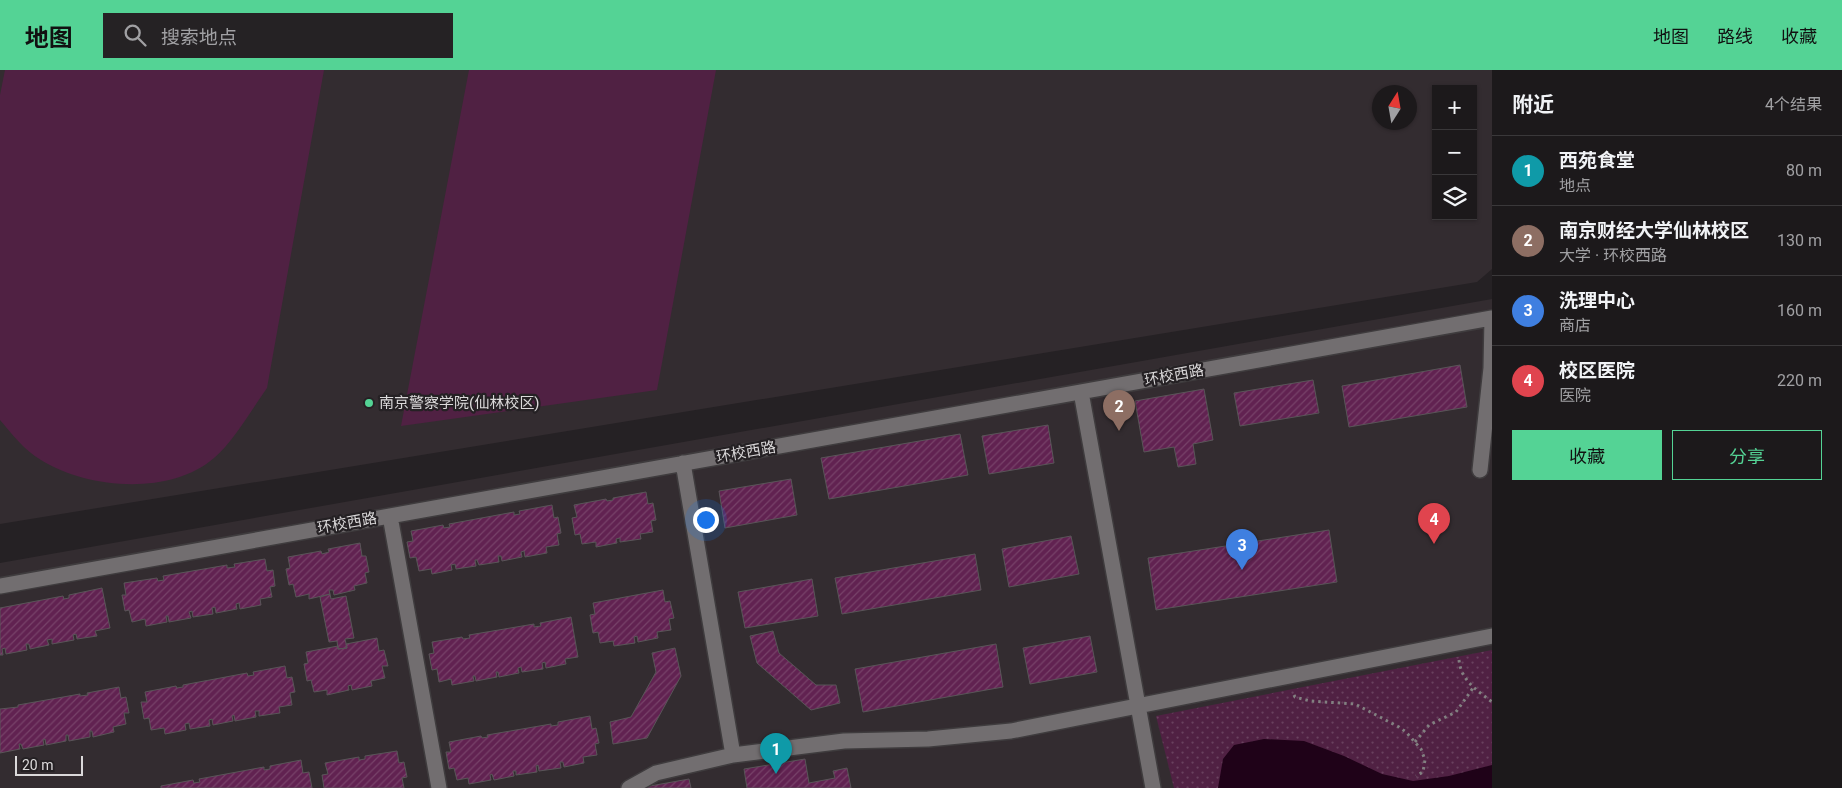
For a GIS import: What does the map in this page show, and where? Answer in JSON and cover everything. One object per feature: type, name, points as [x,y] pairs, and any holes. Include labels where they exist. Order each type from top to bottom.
[{"type":"street","name":"环校西路","points":[[0,586],[1492,318]]},
{"type":"street","points":[[1480,470],[1491,368],[1492,318]]},
{"type":"street","points":[[1081,392],[1153,788]]},
{"type":"street","points":[[683,463],[734,754]]},
{"type":"street","points":[[390,516],[439,788]]},
{"type":"street","points":[[629,788],[656,773],[734,754],[844,741],[928,739],[1011,731],[1492,636]]},
{"type":"path","points":[[1459,657],[1460,666],[1472,688],[1491,700]]},
{"type":"path","points":[[1415,742],[1429,725],[1456,712],[1472,688]]},
{"type":"path","points":[[1291,690],[1295,697],[1301,699],[1356,704],[1399,727],[1421,749],[1425,760],[1423,772],[1416,776]]},
{"type":"shaded area","name":"南京警察学院(仙林校区)","points":[[0,70],[1492,70],[1492,269],[1477,282],[0,524]]},
{"type":"shaded area","points":[[5,70],[324,70],[267,388],[228,443],[214,458],[196,470],[175,478],[152,483],[104,482],[81,477],[60,470],[29,452],[0,420],[0,95]]},
{"type":"shaded area","points":[[469,70],[716,70],[657,390],[401,426]]},
{"type":"shaded area","points":[[1492,299],[1492,788],[0,788],[0,563]]},
{"type":"shaded area","points":[[1492,650],[1492,788],[1174,788],[1156,716]]},
{"type":"shaded area","points":[[1264,739],[1304,741],[1344,756],[1382,774],[1413,781],[1449,776],[1492,765],[1492,788],[1218,788],[1223,759],[1234,745]]},
{"type":"building","points":[[1460,365],[1467,407],[1349,427],[1342,386]]},
{"type":"building","points":[[1313,380],[1319,413],[1240,426],[1234,393]]},
{"type":"building","points":[[1204,389],[1213,440],[1193,444],[1196,464],[1178,467],[1174,447],[1144,452],[1135,401]]},
{"type":"building","points":[[1048,425],[1054,463],[989,474],[982,436]]},
{"type":"building","points":[[960,434],[968,475],[829,499],[821,458]]},
{"type":"building","points":[[791,479],[797,515],[725,528],[719,491]]},
{"type":"building","points":[[646,492],[648,504],[653,503],[656,520],[651,521],[653,532],[640,534],[641,539],[620,542],[620,538],[616,539],[617,543],[596,547],[596,542],[582,544],[580,534],[575,535],[572,518],[577,517],[574,505],[606,499],[607,501],[613,500],[613,498]]},
{"type":"building","points":[[552,505],[554,518],[558,517],[561,533],[557,534],[559,545],[546,547],[547,553],[525,557],[524,551],[521,552],[522,557],[502,561],[501,556],[498,556],[499,562],[479,565],[477,560],[475,560],[476,566],[456,569],[455,564],[451,565],[452,570],[432,574],[431,569],[419,571],[416,557],[410,558],[407,542],[413,541],[411,531],[443,525],[444,528],[450,527],[449,524],[514,512],[514,515],[520,514],[519,511]]},
{"type":"building","points":[[1329,530],[1337,582],[1156,610],[1148,558]]},
{"type":"building","points":[[1071,536],[1079,574],[1009,587],[1002,549]]},
{"type":"building","points":[[360,543],[362,556],[366,556],[369,572],[365,573],[367,583],[354,586],[355,590],[334,595],[333,590],[329,590],[330,594],[309,599],[309,594],[296,597],[293,584],[289,585],[286,569],[290,568],[288,557],[321,551],[322,554],[329,552],[328,549]]},
{"type":"building","points":[[975,554],[981,590],[842,614],[835,578]]},
{"type":"building","points":[[265,559],[267,571],[273,570],[275,586],[270,587],[272,597],[260,599],[261,605],[240,609],[239,603],[236,604],[237,609],[216,613],[215,607],[212,608],[213,614],[193,617],[192,611],[189,612],[191,618],[169,622],[168,616],[166,616],[167,622],[146,626],[145,619],[132,622],[129,610],[125,611],[122,595],[126,595],[124,583],[157,578],[158,581],[164,580],[163,576],[227,565],[227,568],[235,567],[234,564]]},
{"type":"building","points":[[812,579],[818,616],[745,628],[738,592]]},
{"type":"building","points":[[102,588],[110,628],[95,631],[97,636],[77,639],[76,634],[73,635],[74,640],[52,644],[52,639],[47,640],[49,645],[30,649],[29,644],[26,644],[27,650],[6,654],[5,648],[2,649],[3,655],[0,655],[0,608],[63,596],[64,599],[69,598],[69,595]]},
{"type":"building","points":[[663,590],[665,602],[670,601],[674,618],[669,619],[671,630],[657,632],[658,638],[638,642],[637,636],[634,637],[635,643],[614,646],[613,641],[600,643],[598,632],[593,633],[590,615],[595,614],[593,603]]},
{"type":"building","points":[[330,594],[331,599],[346,596],[354,638],[345,639],[347,648],[338,649],[337,641],[329,642],[320,597]]},
{"type":"building","points":[[571,617],[578,657],[565,659],[566,664],[546,668],[545,662],[542,663],[543,669],[522,672],[521,667],[518,668],[519,673],[499,677],[498,672],[496,672],[497,677],[476,681],[475,676],[473,676],[474,681],[452,685],[451,679],[439,682],[437,669],[432,670],[429,654],[434,653],[432,642],[462,637],[463,639],[470,638],[469,635],[534,624],[534,627],[541,626],[540,623]]},
{"type":"building","points":[[773,631],[779,653],[816,685],[836,685],[840,703],[811,710],[757,663],[750,636]]},
{"type":"building","points":[[1090,636],[1097,672],[1030,684],[1023,648]]},
{"type":"building","points":[[377,638],[379,651],[384,650],[388,666],[382,666],[385,678],[371,681],[372,686],[352,690],[351,685],[348,686],[349,690],[327,695],[327,690],[314,692],[311,680],[307,681],[304,664],[308,663],[306,652],[338,646],[338,649],[347,648],[346,644]]},
{"type":"building","points":[[996,644],[1003,687],[863,712],[855,669]]},
{"type":"building","points":[[675,648],[681,676],[647,738],[613,744],[610,722],[631,717],[656,672],[652,653]]},
{"type":"building","points":[[285,666],[287,678],[292,677],[295,692],[290,693],[292,705],[279,707],[280,713],[259,716],[259,711],[255,711],[256,717],[235,721],[234,715],[232,716],[233,721],[213,725],[212,719],[209,720],[210,726],[190,729],[189,723],[185,724],[186,730],[165,734],[164,728],[151,730],[149,718],[144,719],[141,702],[147,702],[145,692],[176,686],[177,688],[183,687],[183,685],[247,673],[248,676],[254,675],[253,672]]},
{"type":"building","points":[[119,687],[121,698],[126,697],[129,713],[124,713],[126,724],[113,727],[114,732],[93,737],[92,731],[90,731],[90,737],[69,741],[68,735],[66,735],[66,741],[46,745],[45,739],[43,740],[44,745],[23,749],[21,744],[19,744],[20,749],[0,753],[0,709],[80,694],[80,696],[88,695],[87,693]]},
{"type":"building","points":[[590,716],[592,729],[596,728],[599,743],[595,744],[597,755],[583,757],[584,763],[564,767],[563,762],[560,762],[561,768],[539,771],[538,765],[536,766],[537,772],[516,775],[516,771],[513,771],[514,776],[494,780],[492,774],[490,775],[491,780],[469,784],[468,778],[457,780],[454,768],[449,769],[446,752],[451,752],[449,742],[481,736],[482,738],[488,737],[487,735],[551,724],[551,726],[558,725],[558,722]]},
{"type":"building","points":[[397,751],[399,763],[404,762],[407,777],[402,778],[404,788],[324,788],[322,775],[328,774],[325,763],[359,757],[359,760],[365,759],[365,756]]},
{"type":"building","points":[[805,759],[809,783],[835,778],[833,771],[847,768],[851,788],[747,788],[744,769]]},
{"type":"building","points":[[301,760],[303,773],[309,772],[312,788],[161,788],[161,786],[193,780],[194,783],[200,782],[199,779],[264,767],[264,770],[270,769],[270,766]]},
{"type":"building","points":[[689,779],[691,788],[639,788]]},
{"type":"place","name":"南京警察学院(仙林校区)","points":[[369,403]]},
{"type":"place","name":"南京财经大学仙林校区","points":[[1119,431]]},
{"type":"place","name":"校区医院","points":[[1434,544]]},
{"type":"place","name":"洗理中心","points":[[1242,570]]},
{"type":"place","name":"西苑食堂","points":[[776,774]]}]
